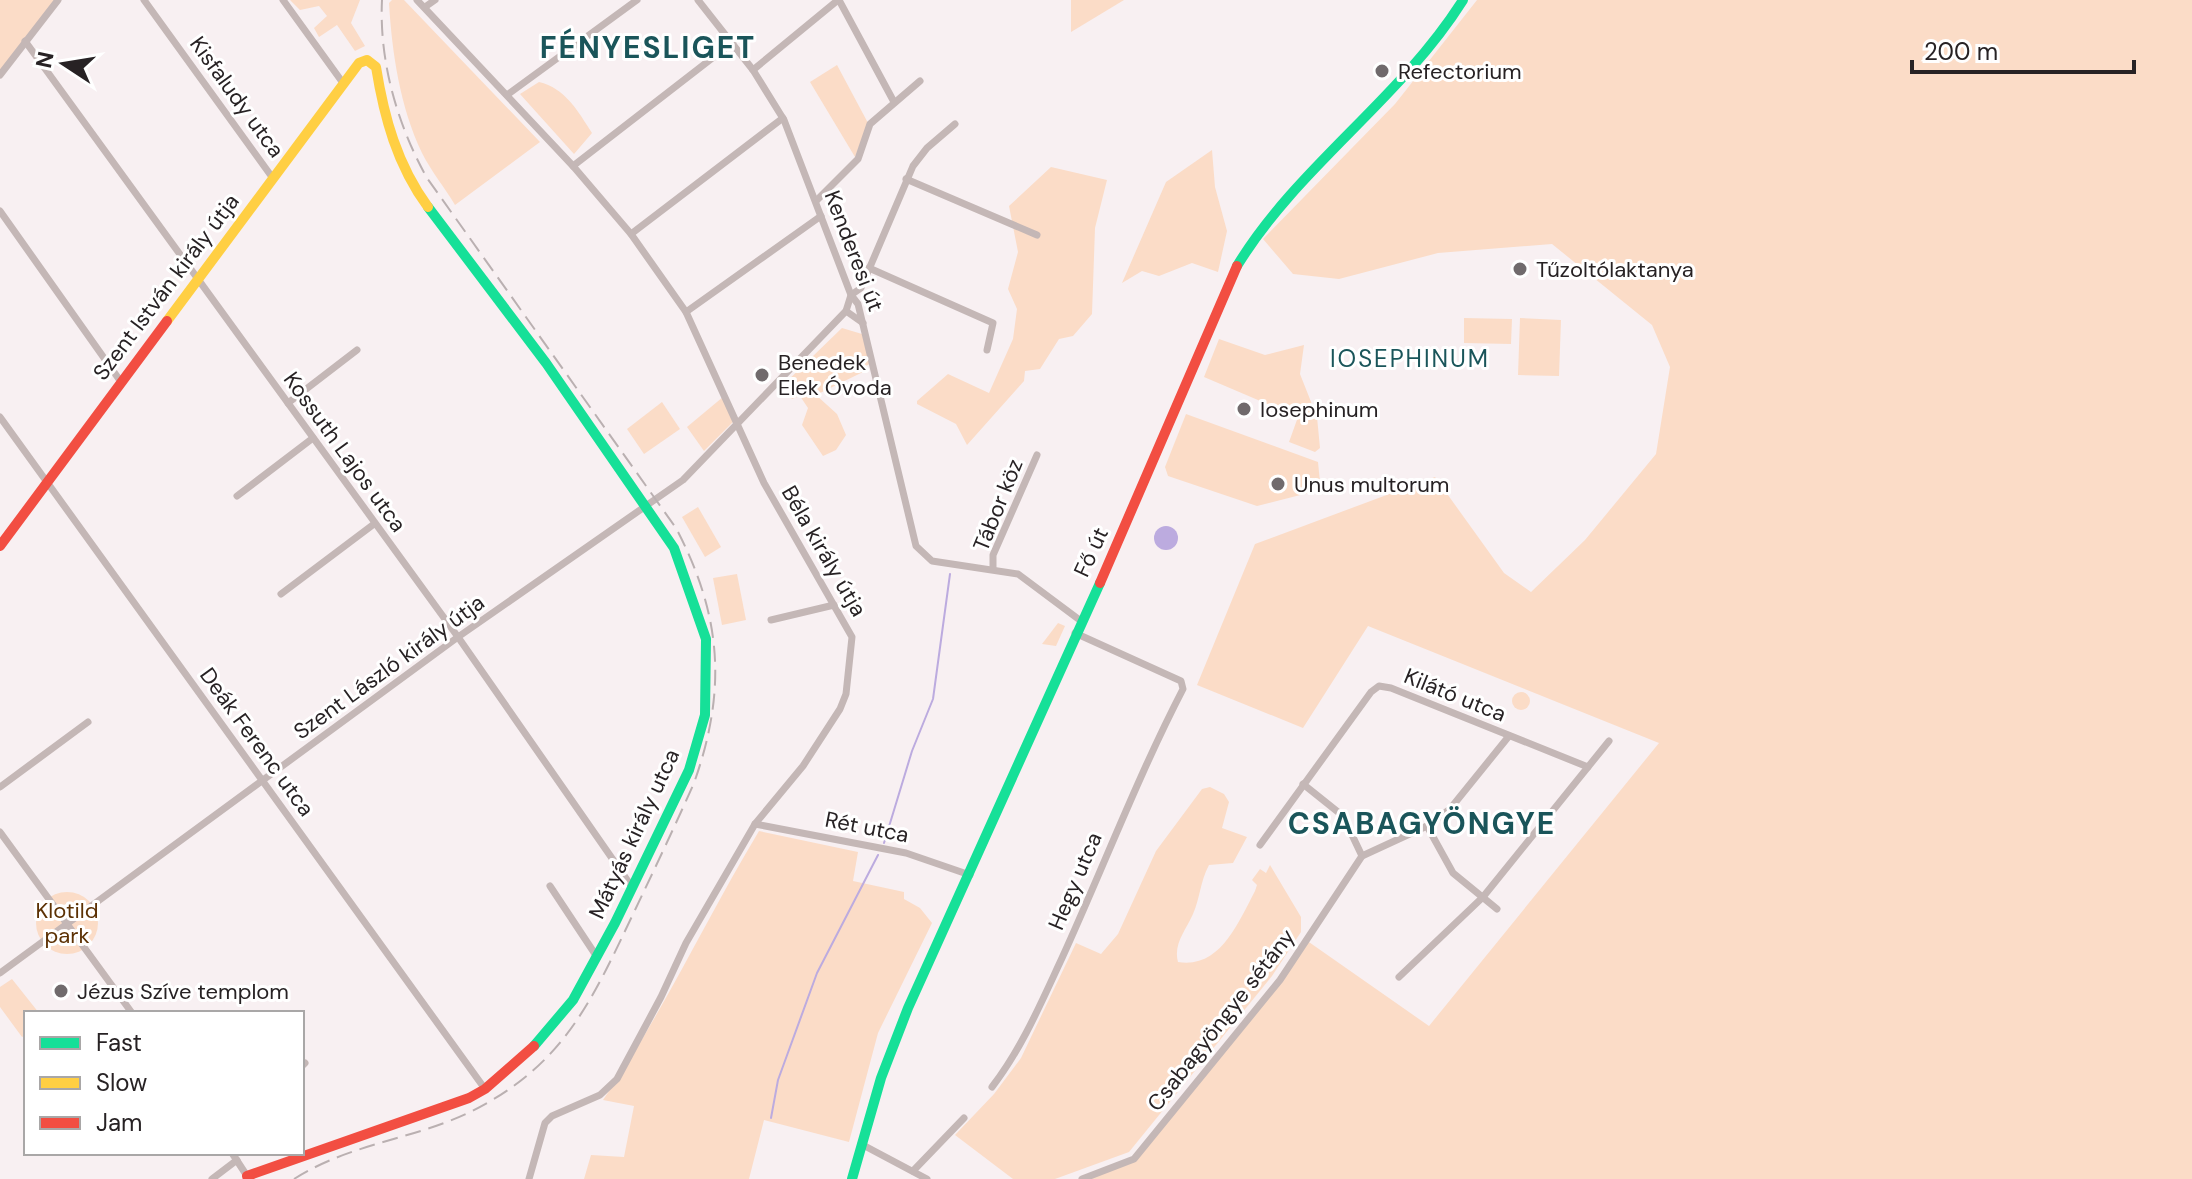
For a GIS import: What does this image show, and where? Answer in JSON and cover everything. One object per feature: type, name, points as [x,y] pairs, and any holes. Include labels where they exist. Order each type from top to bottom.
[{"type":"street","points":[[0,75],[58,0]]},
{"type":"street","name":"Kisfaludy utca","points":[[144,0],[272,177]]},
{"type":"street","points":[[283,0],[343,83]]},
{"type":"street","name":"Béla király útja","points":[[417,0],[573,166],[631,234],[686,312],[764,483],[852,637],[844,701],[812,754],[755,824],[690,934],[617,1079],[600,1095],[552,1116],[545,1123],[529,1179]]},
{"type":"street","points":[[425,7],[435,0]]},
{"type":"street","points":[[507,95],[637,0]]},
{"type":"street","name":"Kenderesi út","points":[[698,0],[733,42],[783,118],[863,323],[916,546],[932,561],[1018,574],[1081,621]]},
{"type":"street","points":[[753,70],[838,0],[894,102]]},
{"type":"street","name":"Fő út","points":[[852,1179],[891,1050],[1147,478],[1217,304],[1245,249],[1269,219],[1414,69],[1463,0]]},
{"type":"street","name":"Kossuth Lajos utca","points":[[25,41],[458,637],[632,887]]},
{"type":"street","points":[[573,166],[733,42]]},
{"type":"street","name":"Szent István király útja","points":[[0,546],[343,83],[359,63],[370,61]]},
{"type":"street","name":"Mátyás király utca","points":[[248,1178],[350,1138],[414,1120],[485,1089],[551,1030],[573,1000],[632,887],[689,770],[705,715],[708,672],[706,639],[674,548],[647,506],[416,191],[385,123],[377,70],[370,61]]},
{"type":"street","points":[[816,201],[858,159],[870,124],[920,81]]},
{"type":"street","points":[[631,234],[783,118]]},
{"type":"street","points":[[863,323],[846,311],[851,295],[861,288],[906,179],[927,148],[955,124]]},
{"type":"street","points":[[906,179],[1037,235]]},
{"type":"street","points":[[0,211],[121,382]]},
{"type":"street","points":[[686,312],[821,216]]},
{"type":"street","points":[[869,268],[993,323],[987,350]]},
{"type":"street","name":"Szent László király útja","points":[[0,973],[458,637],[689,475],[846,311]]},
{"type":"street","points":[[288,403],[357,350]]},
{"type":"street","name":"Deák Ferenc utca","points":[[0,417],[485,1089]]},
{"type":"street","points":[[237,496],[313,438]]},
{"type":"street","name":"Tábor köz","points":[[993,569],[993,555],[1037,455]]},
{"type":"street","points":[[281,594],[374,524]]},
{"type":"street","points":[[771,620],[834,605]]},
{"type":"street","name":"Hegy utca","points":[[992,1087],[1019,1049],[1183,684],[1075,633]]},
{"type":"street","name":"Kilátó utca","points":[[1260,845],[1371,692],[1379,686],[1588,767]]},
{"type":"street","points":[[0,787],[88,722]]},
{"type":"street","points":[[1303,784],[1343,816],[1362,856],[1427,826],[1450,809],[1509,736]]},
{"type":"street","points":[[1399,977],[1483,897],[1609,741]]},
{"type":"street","name":"Rét utca","points":[[755,824],[916,856],[970,875]]},
{"type":"street","points":[[1427,826],[1453,873],[1497,909]]},
{"type":"street","points":[[0,832],[131,1011]]},
{"type":"street","name":"Csabagyöngye sétány","points":[[1082,1179],[1134,1159],[1280,980],[1362,856]]},
{"type":"street","points":[[550,886],[597,957]]},
{"type":"street","points":[[913,1171],[964,1118]]},
{"type":"street","points":[[861,1144],[927,1179]]},
{"type":"street","points":[[212,1179],[235,1156],[248,1178]]},
{"type":"green space","points":[[0,0],[58,0],[0,75]]},
{"type":"green space","points":[[290,0],[360,0],[351,23],[365,46],[355,51],[337,25],[319,37],[314,28],[327,16],[319,6],[300,10]]},
{"type":"green space","points":[[404,0],[540,142],[455,205],[422,153],[408,117],[392,41],[389,3]]},
{"type":"green space","points":[[1071,0],[1124,0],[1071,32]]},
{"type":"green space","points":[[1477,0],[2192,0],[2192,1179],[1082,1179],[1127,1164],[1203,1077],[1306,940],[1429,1026],[1659,743],[1368,626],[1303,728],[1197,685],[1255,544],[1435,477],[1504,573],[1531,592],[1585,540],[1656,454],[1670,367],[1652,325],[1552,244],[1438,253],[1339,279],[1293,274],[1263,239],[1395,104]]},
{"type":"green space","points":[[837,65],[868,123],[855,157],[810,82]]},
{"type":"green space","points":[[539,82],[564,95],[592,133],[574,154],[520,94]]},
{"type":"green space","points":[[1212,150],[1215,187],[1227,231],[1218,272],[1192,263],[1159,276],[1142,271],[1122,283],[1166,182]]},
{"type":"green space","points":[[1051,167],[1107,180],[1095,228],[1092,314],[1073,336],[1059,339],[1040,369],[1025,371],[1024,381],[967,445],[956,424],[917,404],[917,401],[948,374],[989,393],[1013,339],[1017,309],[1008,289],[1018,252],[1009,206]]},
{"type":"green space","points":[[1464,318],[1512,319],[1511,344],[1464,343]]},
{"type":"green space","points":[[1520,318],[1561,320],[1559,376],[1518,375]]},
{"type":"green space","points":[[842,328],[862,334],[870,364],[863,367],[863,372],[816,395],[837,414],[846,435],[836,450],[823,456],[802,425],[808,408],[800,396],[792,399],[782,386]]},
{"type":"green space","points":[[1219,339],[1265,355],[1304,345],[1300,374],[1317,417],[1320,448],[1315,452],[1289,442],[1298,417],[1204,377]]},
{"type":"green space","points":[[723,397],[733,422],[704,451],[687,427]]},
{"type":"green space","points":[[662,402],[680,429],[644,454],[627,429]]},
{"type":"green space","points":[[1186,414],[1318,462],[1320,482],[1316,491],[1257,506],[1168,476],[1165,467]]},
{"type":"green space","points":[[698,507],[721,547],[705,557],[682,517]]},
{"type":"green space","points":[[737,574],[746,620],[722,625],[713,578]]},
{"type":"green space","points":[[1058,623],[1065,626],[1056,646],[1042,644]]},
{"type":"green space","points":[[1521,692],[1530,701],[1521,710],[1512,701]]},
{"type":"green space","points":[[1210,787],[1224,794],[1229,802],[1222,828],[1247,837],[1233,863],[1209,865],[1179,943],[1178,962],[1205,958],[1226,941],[1255,891],[1257,885],[1252,880],[1260,869],[1266,873],[1270,865],[1301,917],[1301,932],[1272,976],[1129,1152],[1055,1179],[1013,1179],[955,1135],[994,1094],[1021,1058],[1076,943],[1101,954],[1118,934],[1156,851],[1202,789]]},
{"type":"green space","points":[[759,831],[858,852],[853,881],[904,892],[904,899],[920,908],[932,923],[878,1033],[849,1142],[764,1120],[749,1179],[584,1179],[591,1155],[624,1157],[634,1106],[603,1100],[645,1034]]},
{"type":"green space","name":"Klotild park","points":[[67,892],[89,901],[98,923],[89,945],[67,954],[45,945],[36,923],[45,901]]},
{"type":"green space","points":[[12,979],[37,1011],[24,1011],[22,1037],[0,1007],[0,987]]},
{"type":"shaded area","points":[[1166,526],[1177,533],[1178,538],[1171,549],[1166,550],[1155,543],[1154,538],[1161,527]]},
{"type":"waterway","points":[[884,843],[912,751],[933,699],[950,574]]},
{"type":"waterway","points":[[771,1118],[778,1080],[817,973],[878,855]]},
{"type":"railway","points":[[294,1179],[337,1157],[470,1112],[503,1094],[553,1051],[572,1027],[604,973],[694,783],[705,749],[715,685],[711,623],[703,592],[676,528],[427,178],[416,157],[399,114],[387,69],[382,0]]},
{"type":"traffic: fast","points":[[1237,266],[1289,196],[1410,70],[1463,0]]},
{"type":"traffic: fast","points":[[428,207],[546,363],[674,548],[706,639],[705,715],[689,770],[615,923],[573,1000],[534,1046]]},
{"type":"traffic: fast","points":[[852,1179],[881,1078],[908,1008],[1100,583]]},
{"type":"traffic: slow","points":[[167,321],[359,63],[367,60],[376,67],[393,140],[408,174],[428,207]]},
{"type":"traffic: jam","points":[[1100,583],[1237,266]]},
{"type":"traffic: jam","points":[[0,546],[167,321]]},
{"type":"traffic: jam","points":[[248,1179],[247,1176],[469,1098],[485,1089],[534,1046]]},
{"type":"place","name":"Refectorium","points":[[1382,71]]},
{"type":"place","name":"Tűzoltólaktanya","points":[[1520,269]]},
{"type":"place","name":"Benedek Elek Óvoda","points":[[762,375]]},
{"type":"place","name":"Iosephinum","points":[[1244,409]]},
{"type":"place","name":"Unus multorum","points":[[1278,484]]},
{"type":"place","name":"Jézus Szíve templom","points":[[61,991]]},
{"type":"district","name":"FÉNYESLIGET","points":[[648,47]]},
{"type":"district","name":"IOSEPHINUM","points":[[1410,358]]},
{"type":"district","name":"CSABAGYÖNGYE","points":[[1422,823]]}]
